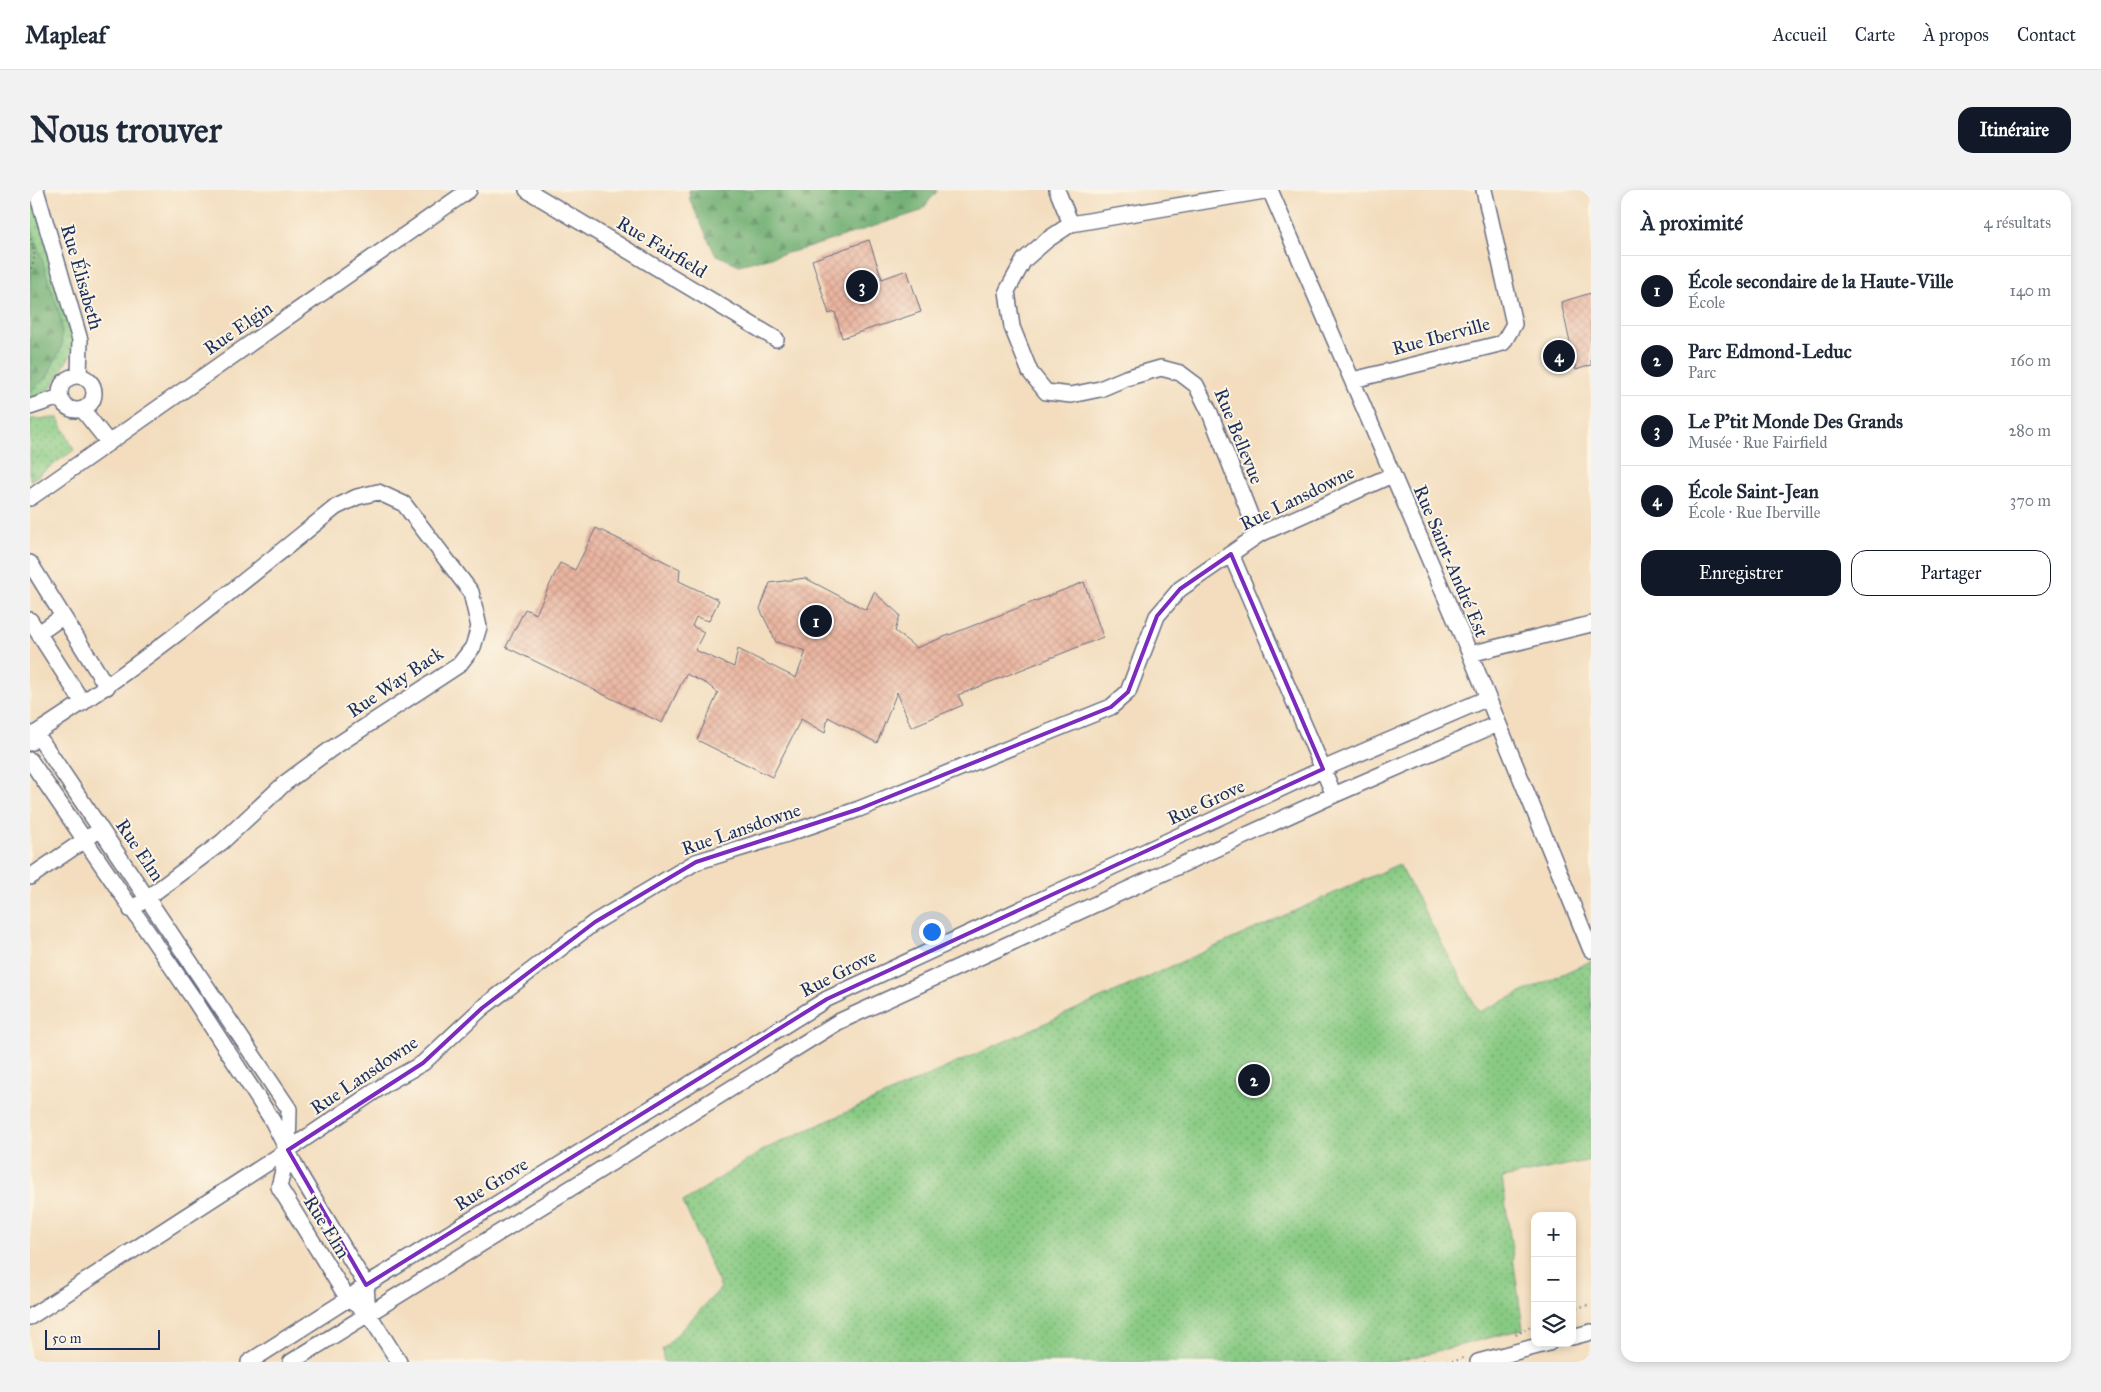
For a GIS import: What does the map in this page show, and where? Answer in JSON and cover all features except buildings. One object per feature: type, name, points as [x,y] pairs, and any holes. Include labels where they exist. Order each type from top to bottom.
[{"type":"street","name":"Rue Élisabeth","points":[[36,190],[80,340],[79,376]]},
{"type":"street","name":"Rue Elgin","points":[[30,498],[469,190]]},
{"type":"street","name":"Rue Fairfield","points":[[527,190],[776,339]]},
{"type":"street","points":[[1057,190],[1071,224],[1270,190]]},
{"type":"street","name":"Rue Saint-André Est","points":[[1270,190],[1470,654],[1591,950]]},
{"type":"street","name":"Rue Iberville","points":[[1352,380],[1503,343],[1514,324],[1484,190]]},
{"type":"street","name":"Rue Bellevue","points":[[1071,224],[1047,240],[1024,260],[1007,292],[1012,327],[1030,372],[1046,392],[1071,396],[1100,389],[1126,378],[1161,368],[1180,373],[1196,385],[1210,413],[1258,535]]},
{"type":"street","points":[[79,376],[90,382],[93,389],[91,402],[82,409],[68,408],[60,397],[62,384],[66,379],[79,376]]},
{"type":"street","points":[[30,407],[60,397]]},
{"type":"street","points":[[82,409],[109,443]]},
{"type":"street","name":"Rue Lansdowne","points":[[30,1317],[288,1150],[386,1083],[423,1063],[482,1008],[595,922],[696,862],[787,834],[858,809],[1111,707],[1128,692],[1157,616],[1180,589],[1258,535],[1392,475]]},
{"type":"street","name":"Rue Way Back","points":[[107,687],[199,618],[336,507],[357,497],[378,492],[404,504],[471,592],[479,627],[474,647],[459,665],[323,754],[285,783],[222,842],[131,910]]},
{"type":"street","points":[[1231,554],[1334,794]]},
{"type":"street","points":[[30,564],[107,687]]},
{"type":"street","points":[[38,633],[62,617]]},
{"type":"street","points":[[30,620],[83,703]]},
{"type":"street","points":[[1470,654],[1591,624]]},
{"type":"street","name":"Rue Elm","points":[[107,687],[33,738],[102,829],[289,1109],[288,1150],[279,1187],[348,1299],[368,1313],[400,1362]]},
{"type":"street","name":"Rue Grove","points":[[249,1362],[348,1299],[366,1285],[827,998],[1323,770],[1488,698]]},
{"type":"street","points":[[291,1362],[838,1022],[1334,794],[1497,724]]},
{"type":"street","name":"Rue Elm","points":[[30,760],[195,1001],[272,1120],[300,1175],[366,1285],[368,1313]]},
{"type":"street","points":[[30,878],[102,829]]},
{"type":"street","points":[[195,1001],[210,990]]},
{"type":"street","points":[[1576,1336],[1591,1332]]},
{"type":"street","points":[[1478,1362],[1534,1347]]},
{"type":"path","points":[[30,239],[35,249],[30,271]]},
{"type":"path","points":[[1576,1309],[1591,1304]]},
{"type":"highlighted area","points":[[1231,554],[1323,769],[827,999],[366,1285],[288,1150],[423,1063],[482,1008],[595,922],[696,862],[859,809],[1111,707],[1128,692],[1157,616],[1180,589]]},
{"type":"green space","points":[[30,190],[80,340],[46,395],[30,400]]},
{"type":"green space","points":[[689,190],[938,190],[921,211],[807,248],[739,265],[715,254],[690,200]]},
{"type":"green space","points":[[30,222],[61,319],[62,346],[47,377],[30,391]]},
{"type":"green space","points":[[58,418],[74,450],[30,481],[30,419]]},
{"type":"green space","points":[[1399,864],[1479,1012],[1591,961],[1591,1160],[1502,1178],[1523,1329],[1395,1362],[664,1362],[662,1350],[721,1288],[683,1202],[765,1149]]},
{"type":"place","name":"Le P’tit Monde Des Grands","points":[[862,286]]},
{"type":"place","name":"École Saint-Jean","points":[[1559,356]]},
{"type":"place","name":"École secondaire de la Haute-Ville","points":[[816,621]]},
{"type":"place","name":"Parc Edmond-Leduc","points":[[1254,1080]]}]
